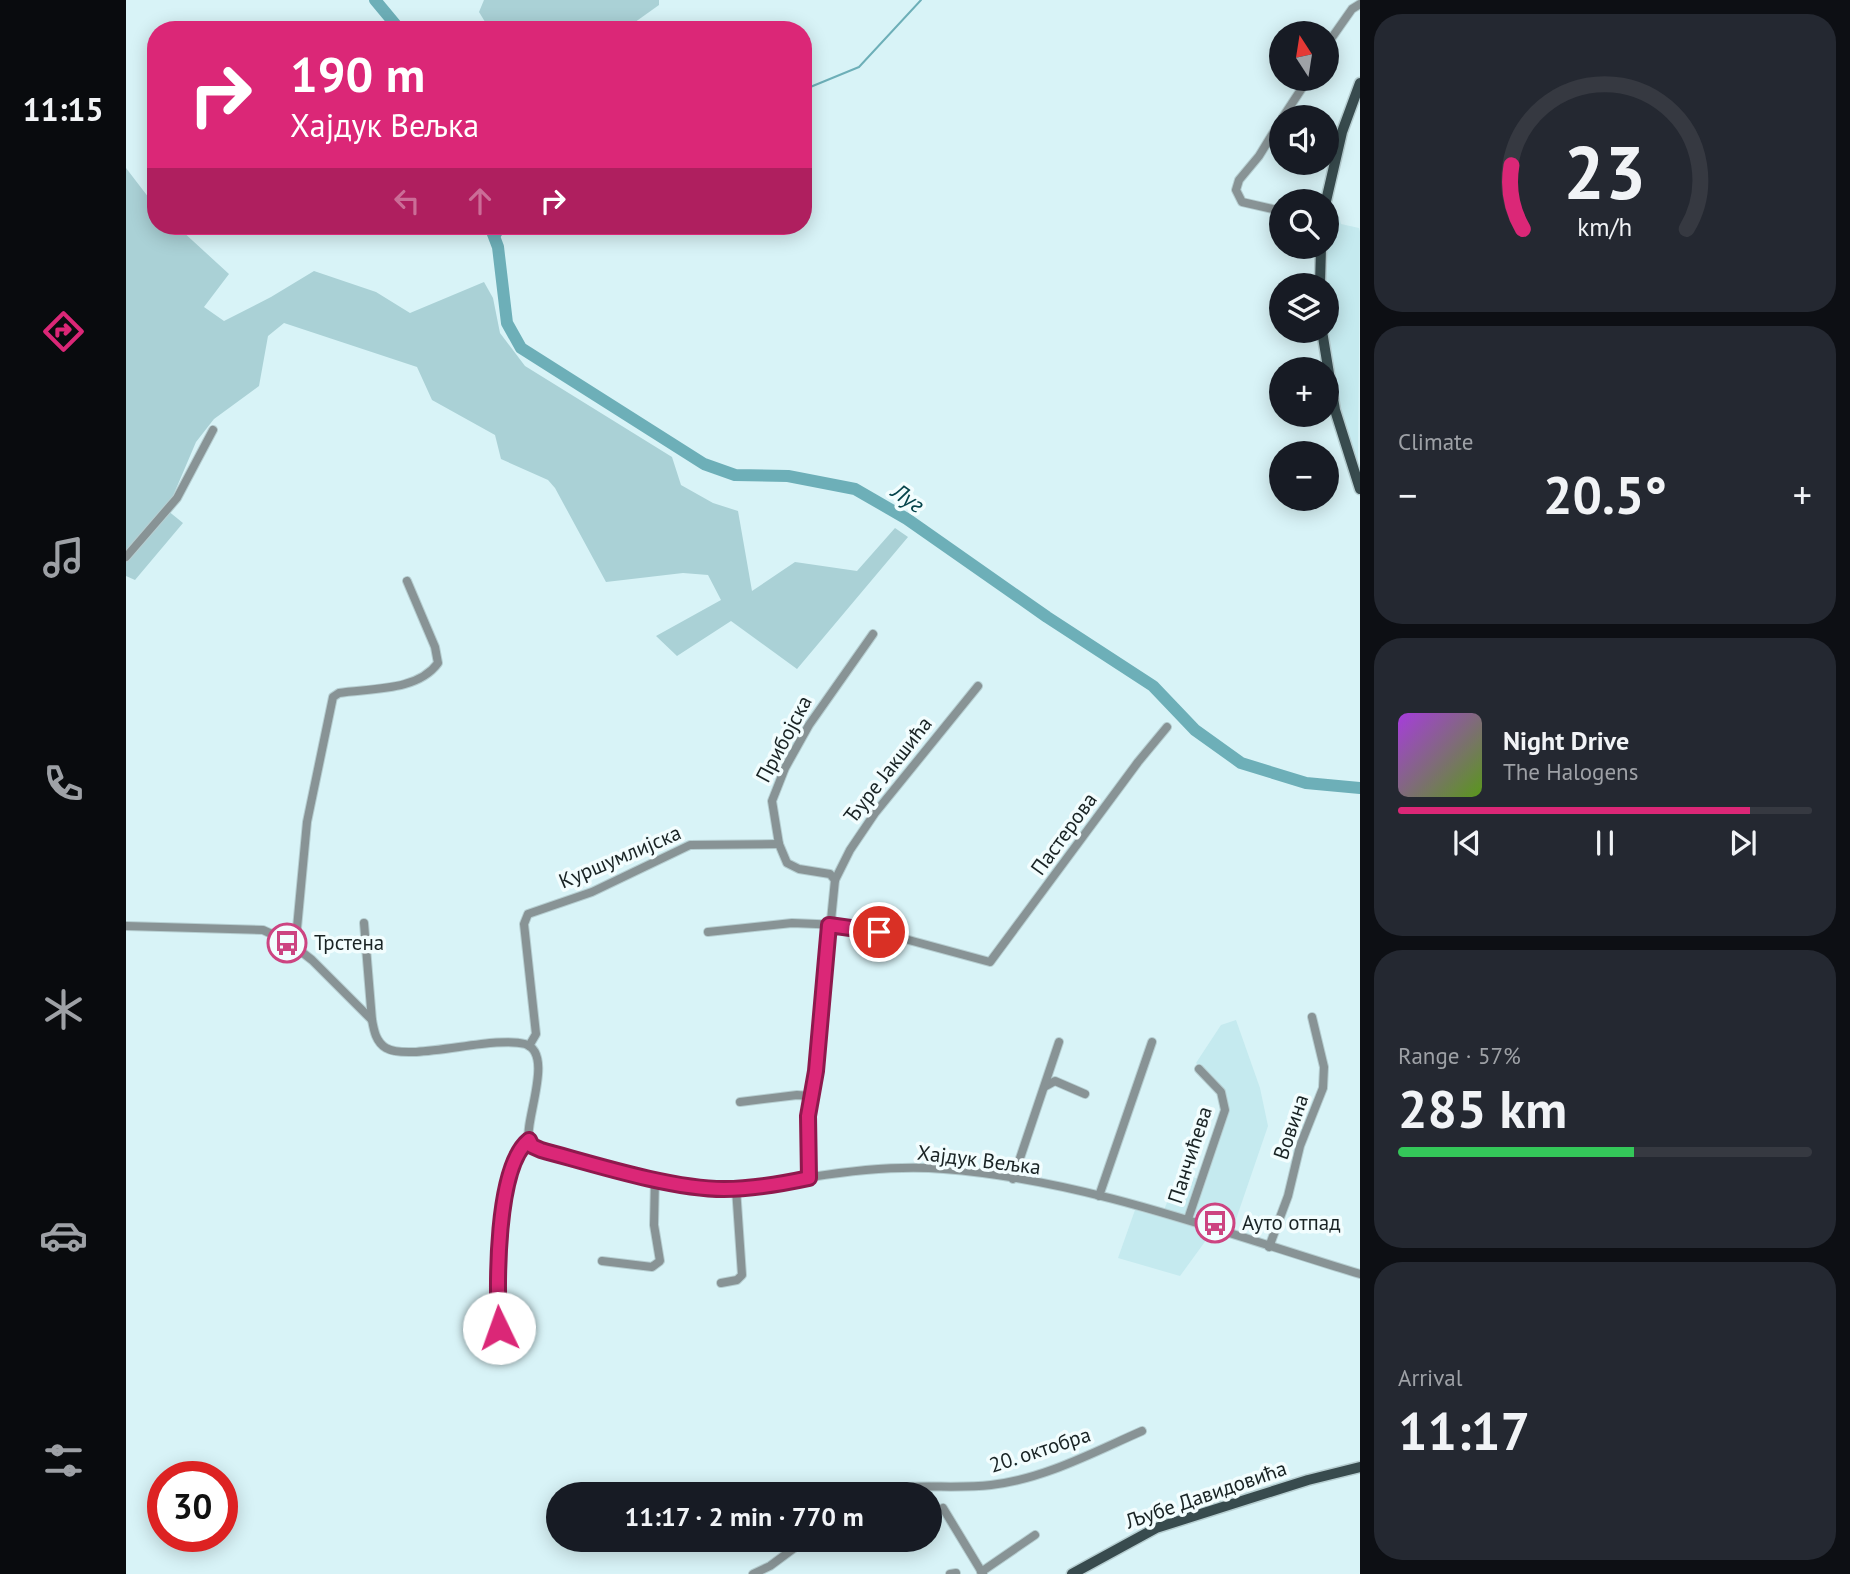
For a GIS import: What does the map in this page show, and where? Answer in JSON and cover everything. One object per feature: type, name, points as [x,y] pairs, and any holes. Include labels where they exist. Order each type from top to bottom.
[{"type":"main road","points":[[1329,189],[1342,132],[1360,83]]},
{"type":"main road","points":[[1324,343],[1335,410],[1360,489]]},
{"type":"main road","name":"Љубе Давидовића","points":[[1072,1574],[1150,1530],[1275,1490],[1360,1467]]},
{"type":"street","points":[[1339,28],[1352,9],[1360,4]]},
{"type":"street","points":[[1269,140],[1240,180],[1236,190],[1242,202],[1269,208]]},
{"type":"street","points":[[126,557],[177,498],[213,430]]},
{"type":"street","points":[[289,942],[297,928],[307,822],[333,697],[339,693],[396,686],[432,670],[438,663],[435,647],[407,582]]},
{"type":"street","name":"Прибојска","points":[[779,844],[772,805],[785,768],[828,694],[873,634]]},
{"type":"street","name":"Ђуре Јакшића","points":[[809,1178],[808,1116],[835,880],[850,850],[875,813],[978,686]]},
{"type":"street","name":"Пастерова","points":[[829,925],[879,932],[990,962],[1138,762],[1167,727]]},
{"type":"street","points":[[779,844],[783,858],[792,867],[825,872],[835,880]]},
{"type":"street","name":"Куршумлијска","points":[[529,1046],[536,1034],[524,924],[528,915],[592,892],[690,845],[779,844]]},
{"type":"street","points":[[364,923],[374,1035],[386,1048],[394,1050],[521,1043],[534,1052],[537,1062],[536,1100],[529,1140],[522,1146],[509,1178],[496,1267],[499,1328],[504,1355]]},
{"type":"street","points":[[708,932],[792,923],[829,925]]},
{"type":"street","points":[[126,926],[255,928],[289,942],[331,977],[372,1020]]},
{"type":"street","name":"Вовина","points":[[1269,1247],[1286,1205],[1304,1135],[1323,1088],[1325,1067],[1312,1017]]},
{"type":"street","points":[[1013,1179],[1059,1042]]},
{"type":"street","points":[[1099,1196],[1152,1042]]},
{"type":"street","name":"Панчићева","points":[[1188,1219],[1225,1110],[1221,1092],[1199,1069]]},
{"type":"street","points":[[1046,1086],[1055,1081],[1085,1094]]},
{"type":"street","points":[[740,1102],[797,1095],[811,1096]]},
{"type":"street","name":"Хајдук Вељка","points":[[529,1140],[532,1146],[541,1150],[691,1186],[762,1187],[871,1169],[943,1169],[1013,1179],[1099,1196],[1188,1219],[1360,1274]]},
{"type":"street","points":[[602,1261],[652,1267],[660,1261],[654,1225],[655,1178]]},
{"type":"street","points":[[721,1283],[737,1280],[742,1275],[736,1188]]},
{"type":"street","name":"20. октобра","points":[[942,1486],[1008,1483],[1063,1465],[1142,1431]]},
{"type":"street","points":[[943,1508],[982,1573],[1035,1535]]},
{"type":"street","points":[[752,1574],[770,1566],[789,1552]]},
{"type":"shaded area","points":[[484,0],[659,0],[659,5],[637,21],[484,21],[479,12]]},
{"type":"shaded area","points":[[126,168],[147,195],[147,235],[186,235],[229,274],[204,307],[224,321],[314,271],[376,292],[410,313],[484,282],[493,298],[500,333],[525,366],[672,457],[681,485],[713,503],[738,511],[752,591],[795,562],[857,571],[895,528],[908,537],[797,669],[731,621],[677,656],[656,636],[721,600],[708,575],[683,573],[606,582],[555,488],[548,480],[501,459],[495,435],[432,400],[417,367],[284,323],[268,336],[259,386],[214,419],[196,442],[167,510],[183,523],[135,580],[126,576]]},
{"type":"shaded area","points":[[1339,216],[1341,224],[1359,228],[1360,232],[1358,467],[1339,404],[1339,357],[1330,357],[1328,343],[1339,343],[1339,273],[1325,273],[1324,259],[1339,259]]},
{"type":"shaded area","points":[[1236,1020],[1260,1088],[1268,1126],[1232,1231],[1193,1217],[1229,1111],[1221,1089],[1196,1063],[1221,1025]]},
{"type":"shaded area","points":[[1179,1173],[1202,1180],[1186,1217],[1164,1210]]},
{"type":"shaded area","points":[[1135,1210],[1212,1232],[1180,1276],[1118,1258]]},
{"type":"waterway","name":"Луг","points":[[375,0],[392,21]]},
{"type":"waterway","points":[[812,86],[859,67],[921,0]]},
{"type":"waterway","name":"Луг","points":[[493,235],[498,247],[507,323],[521,348],[704,464],[735,475],[788,476],[855,489],[907,519],[1047,617],[1153,686],[1195,730],[1241,763],[1306,783],[1360,788]]},
{"type":"waterway","points":[[496,242],[501,235]]},
{"type":"place","name":"Трстена","points":[[287,943]]},
{"type":"place","name":"Ауто отпад","points":[[1215,1223]]},
{"type":"route","points":[[499,1328],[496,1267],[509,1178],[522,1146],[529,1140],[532,1146],[541,1150],[691,1186],[722,1189],[762,1187],[809,1178],[808,1116],[816,1071],[829,925],[879,932]]}]
